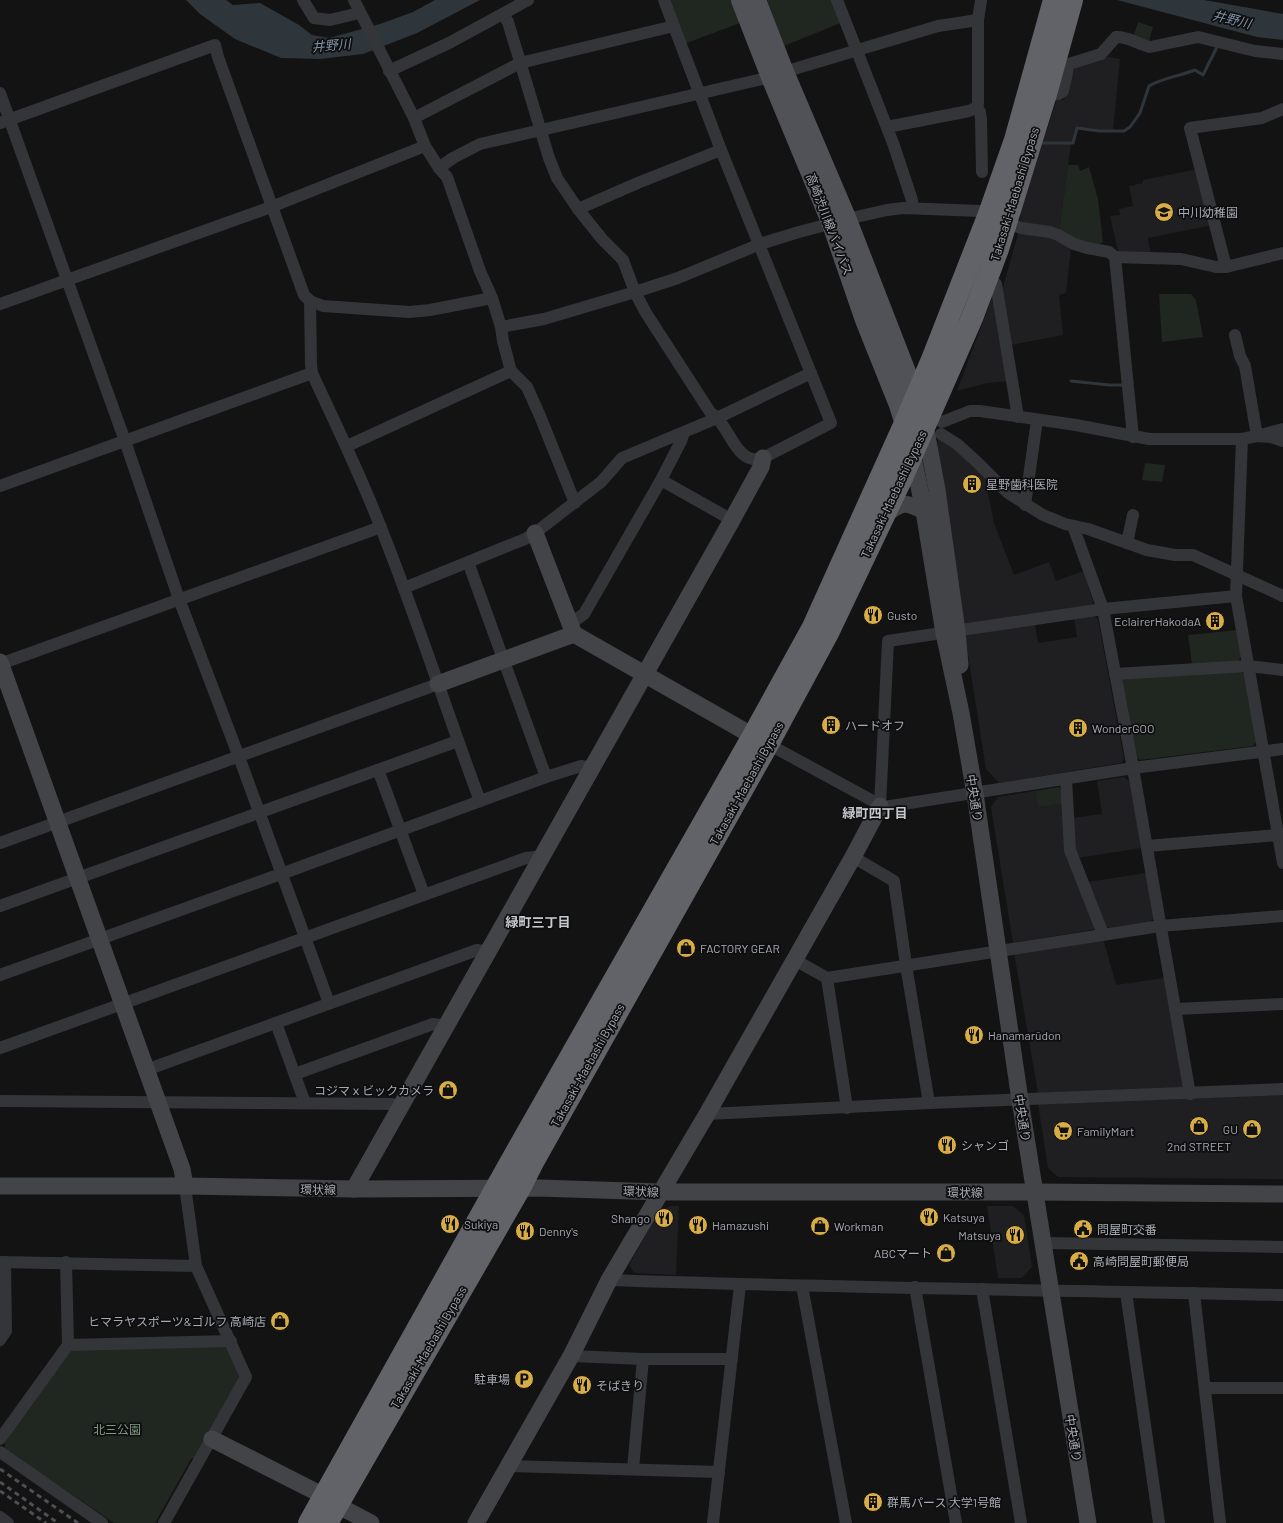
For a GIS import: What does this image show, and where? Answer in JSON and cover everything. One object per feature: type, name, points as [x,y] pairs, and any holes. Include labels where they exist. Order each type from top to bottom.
[{"type":"highway","name":"Takasaki-Maebashi Bypass","points":[[309,1523],[330,1508],[520,1188],[761,740],[813,627],[928,426],[945,376],[972,318],[987,280],[998,218],[1015,140],[1054,0]]},
{"type":"highway","name":"Takasaki-Maebashi Bypass","points":[[928,426],[916,396],[929,363],[998,218],[1046,94],[1072,0]]},
{"type":"highway","name":"Takasaki-Maebashi Bypass","points":[[330,1508],[496,1188],[761,740],[828,633],[912,451],[928,426]]},
{"type":"main road","name":"高崎渋川線バイパス","points":[[741,0],[778,74],[840,222],[916,396]]},
{"type":"main road","name":"高崎渋川線バイパス","points":[[756,0],[778,74]]},
{"type":"main road","name":"高崎渋川線バイパス","points":[[840,222],[866,320],[928,426]]},
{"type":"main road","points":[[903,365],[913,369],[929,363]]},
{"type":"street","points":[[303,0],[314,18],[330,20],[350,16],[361,16]]},
{"type":"street","points":[[354,0],[414,118],[425,146],[439,168],[447,177],[480,271],[492,298],[512,371],[527,386],[575,503]]},
{"type":"street","points":[[387,66],[449,43],[528,0]]},
{"type":"street","points":[[504,14],[508,22],[542,130],[549,158],[557,178],[578,209],[602,239],[623,260],[635,292],[646,313],[710,412],[717,418],[732,441],[746,457],[755,460],[763,458],[831,423],[721,150],[664,0]]},
{"type":"street","points":[[837,0],[887,127],[912,200],[912,208]]},
{"type":"street","points":[[981,0],[978,20],[977,107],[980,112],[981,120],[982,172]]},
{"type":"street","points":[[439,168],[453,158],[480,144],[778,74],[938,26],[978,20]]},
{"type":"street","points":[[414,118],[520,63],[674,26]]},
{"type":"street","points":[[1046,94],[1060,94],[1063,91],[1069,64],[1101,54],[1116,37],[1125,38],[1150,48],[1198,37],[1255,51],[1283,54]]},
{"type":"street","points":[[5,121],[215,45],[304,295],[310,301],[323,306],[409,312],[430,310],[492,298]]},
{"type":"street","points":[[0,93],[5,121],[67,279],[125,441],[179,599],[239,757],[329,1003]]},
{"type":"street","points":[[887,127],[969,111],[977,107]]},
{"type":"street","points":[[1226,267],[1216,225],[1207,200],[1190,128],[1262,118],[1283,109]]},
{"type":"street","points":[[0,304],[272,207],[425,146]]},
{"type":"street","points":[[578,209],[640,182],[721,150]]},
{"type":"street","points":[[501,327],[544,320],[678,278],[760,244],[887,210],[912,208],[977,211],[1021,228],[1050,232],[1074,244],[1109,252],[1115,257],[1181,259],[1216,267],[1226,267],[1283,253]]},
{"type":"street","points":[[1115,257],[1132,437]]},
{"type":"street","points":[[987,280],[996,284],[1018,417]]},
{"type":"street","points":[[310,301],[312,374],[347,446],[381,527],[480,801]]},
{"type":"street","points":[[1235,335],[1240,356],[1245,366],[1257,436]]},
{"type":"street","points":[[347,446],[512,371]]},
{"type":"street","points":[[404,588],[525,539],[601,482],[622,458],[717,418],[811,373]]},
{"type":"street","points":[[0,486],[312,374]]},
{"type":"street","points":[[928,426],[970,411],[975,411],[1076,426],[1132,437],[1162,439],[1242,439],[1283,428]]},
{"type":"street","points":[[1025,505],[1037,420]]},
{"type":"street","points":[[928,426],[957,444],[1008,493],[1043,515],[1147,550],[1175,555],[1192,555],[1283,596]]},
{"type":"street","name":"中央通り","points":[[928,426],[937,490],[950,632]]},
{"type":"street","points":[[0,843],[504,660],[572,629],[584,614],[661,480],[682,441],[684,432]]},
{"type":"street","points":[[1257,436],[1271,437],[1283,441]]},
{"type":"street","points":[[1242,439],[1236,596],[1283,863]]},
{"type":"street","name":"中央通り","points":[[912,451],[950,632],[960,662],[961,713],[975,794],[1020,1100],[1088,1523]]},
{"type":"street","points":[[354,1189],[762,467],[763,458]]},
{"type":"street","points":[[661,480],[732,520]]},
{"type":"street","points":[[883,516],[899,505],[904,504],[912,505],[924,511]]},
{"type":"street","points":[[1127,543],[1133,516]]},
{"type":"street","points":[[1073,526],[1102,609],[1133,768],[1190,1094]]},
{"type":"street","points":[[164,1523],[246,1377],[196,1266],[182,1169],[0,663],[381,527]]},
{"type":"street","points":[[535,533],[572,629],[646,674],[880,806],[884,807],[975,794],[1133,768],[1283,749]]},
{"type":"street","points":[[468,562],[546,777]]},
{"type":"street","points":[[476,1523],[571,1356],[608,1280],[707,1114],[853,857],[880,806],[888,641],[1102,609],[1236,596]]},
{"type":"street","points":[[1115,674],[1248,666],[1283,670]]},
{"type":"street","points":[[0,906],[458,741]]},
{"type":"street","points":[[0,975],[546,777],[581,766],[593,768]]},
{"type":"street","points":[[378,770],[400,824],[400,831],[424,894]]},
{"type":"street","points":[[1066,779],[1070,850],[1103,934]]},
{"type":"street","points":[[1146,846],[1278,835]]},
{"type":"street","points":[[0,1048],[112,1006],[123,1004],[424,894],[526,858],[542,856]]},
{"type":"street","points":[[853,857],[894,881],[906,965],[929,1103]]},
{"type":"street","points":[[795,960],[827,978],[1160,926],[1283,916]]},
{"type":"street","points":[[146,1070],[478,950],[489,952]]},
{"type":"street","points":[[827,978],[847,1108]]},
{"type":"street","points":[[1175,1009],[1283,1004]]},
{"type":"street","points":[[276,1024],[305,1103]]},
{"type":"street","points":[[295,1074],[433,1024],[446,1026]]},
{"type":"street","points":[[707,1114],[929,1103],[1190,1094],[1283,1089]]},
{"type":"street","points":[[0,1101],[392,1104],[401,1106]]},
{"type":"street","name":"環状線","points":[[0,1186],[185,1186],[354,1189],[520,1188],[660,1192],[1036,1192],[1283,1194]]},
{"type":"street","points":[[1044,1243],[1283,1247]]},
{"type":"street","points":[[0,1340],[6,1331],[2,1262],[66,1262],[196,1266]]},
{"type":"street","points":[[0,1439],[68,1345],[66,1262]]},
{"type":"street","points":[[608,1280],[740,1285],[915,1287],[1283,1295]]},
{"type":"street","points":[[713,1523],[740,1285]]},
{"type":"street","points":[[802,1286],[846,1523]]},
{"type":"street","points":[[915,1287],[956,1523]]},
{"type":"street","points":[[982,1289],[1021,1523]]},
{"type":"street","points":[[1126,1292],[1159,1523]]},
{"type":"street","points":[[1194,1293],[1220,1523]]},
{"type":"street","points":[[68,1345],[231,1341]]},
{"type":"street","points":[[571,1356],[643,1359],[732,1359]]},
{"type":"street","points":[[633,1469],[643,1359]]},
{"type":"street","points":[[1205,1388],[1283,1388]]},
{"type":"street","points":[[212,1439],[330,1508],[371,1523]]},
{"type":"street","points":[[0,1452],[102,1523]]},
{"type":"street","points":[[509,1466],[719,1472]]},
{"type":"street","points":[[0,1517],[8,1523]]},
{"type":"shaded area","points":[[1104,56],[1120,59],[1113,131],[1077,128],[1073,143],[1071,143],[1059,233],[1021,224],[1020,213],[1057,99],[1064,100],[1075,68],[1079,64]]},
{"type":"shaded area","name":"中川幼稚園","points":[[1198,169],[1213,225],[1148,238],[1151,256],[1119,255],[1110,216],[1120,215],[1119,209],[1133,206],[1129,186],[1143,183],[1143,180]]},
{"type":"shaded area","points":[[1019,231],[1053,237],[1071,248],[1066,293],[1059,295],[1063,335],[1011,345],[1002,297],[1004,283]]},
{"type":"shaded area","points":[[992,298],[1009,381],[987,383],[957,391]]},
{"type":"shaded area","points":[[939,438],[952,445],[984,473],[994,523],[1014,575],[1049,562],[1056,581],[1083,571],[1093,602],[1092,606],[964,627],[936,451]]},
{"type":"shaded area","points":[[1093,615],[1098,619],[1124,759],[1121,763],[999,783],[986,769],[965,636],[1035,624],[1038,643],[1077,637],[1074,618]]},
{"type":"shaded area","points":[[1124,777],[1129,781],[1142,848],[1077,858],[1072,818],[1102,814],[1097,781]]},
{"type":"shaded area","points":[[1059,787],[1063,795],[1065,843],[1097,929],[1013,943],[991,807],[998,797]]},
{"type":"shaded area","points":[[1146,873],[1155,918],[1149,922],[1105,928],[1087,882]]},
{"type":"shaded area","points":[[1103,938],[1116,985],[1164,978],[1184,1085],[1182,1088],[1038,1094],[1014,952]]},
{"type":"shaded area","points":[[1283,1094],[1283,1179],[1058,1177],[1048,1168],[1038,1104]]},
{"type":"shaded area","points":[[670,1206],[679,1206],[676,1275],[634,1273],[629,1265],[659,1211]]},
{"type":"shaded area","points":[[987,1206],[1013,1206],[1024,1215],[1032,1267],[1022,1278],[998,1278]]},
{"type":"green space","points":[[668,0],[731,0],[740,23],[684,44]]},
{"type":"green space","points":[[767,0],[834,0],[843,22],[784,46]]},
{"type":"green space","points":[[1138,22],[1153,27],[1148,45],[1133,38]]},
{"type":"green space","points":[[1068,165],[1078,165],[1080,171],[1089,167],[1098,199],[1103,242],[1094,247],[1059,233]]},
{"type":"green space","points":[[1159,294],[1191,294],[1196,300],[1203,337],[1162,342]]},
{"type":"green space","points":[[1145,463],[1165,465],[1162,482],[1142,480]]},
{"type":"green space","points":[[1237,630],[1242,656],[1237,662],[1192,665],[1188,635]]},
{"type":"green space","points":[[1239,671],[1245,675],[1257,741],[1253,746],[1140,760],[1135,757],[1121,681],[1124,678]]},
{"type":"green space","points":[[1059,787],[1063,795],[1063,803],[1038,807],[1036,791]]},
{"type":"green space","name":"北三公園","points":[[225,1346],[235,1361],[239,1379],[196,1457],[191,1459],[155,1523],[114,1523],[5,1449],[5,1442],[67,1352],[73,1349]]},
{"type":"water","name":"井野川","points":[[186,0],[226,0],[233,5],[260,3],[299,25],[312,35],[329,38],[380,24],[413,12],[435,0],[480,0],[417,33],[363,54],[320,59],[281,58],[235,39],[200,14]]},
{"type":"water","name":"井野川","points":[[1117,0],[1204,0],[1283,14],[1283,40],[1257,37]]},
{"type":"waterway","points":[[1043,143],[1073,143],[1077,128],[1099,131],[1124,131],[1130,127],[1140,113],[1149,86],[1195,70],[1203,75],[1218,45]]},
{"type":"waterway","points":[[1071,381],[1125,385]]},
{"type":"railway","points":[[0,1469],[78,1523]]},
{"type":"railway","points":[[0,1482],[58,1523]]},
{"type":"railway","points":[[0,1491],[46,1523]]},
{"type":"place","name":"中川幼稚園","points":[[1164,212]]},
{"type":"place","name":"星野歯科医院","points":[[972,484]]},
{"type":"place","name":"Gusto","points":[[873,615]]},
{"type":"place","name":"EclairerHakodaA","points":[[1215,621]]},
{"type":"place","name":"ハードオフ","points":[[831,725]]},
{"type":"place","name":"WonderGOO","points":[[1078,728]]},
{"type":"place","name":"FACTORY GEAR","points":[[686,948]]},
{"type":"place","name":"Hanamarūdon","points":[[974,1035]]},
{"type":"place","name":"コジマｘビックカメラ","points":[[448,1090]]},
{"type":"place","name":"2nd STREET","points":[[1199,1126]]},
{"type":"place","name":"GU","points":[[1252,1129]]},
{"type":"place","name":"FamilyMart","points":[[1063,1131]]},
{"type":"place","name":"シャンゴ","points":[[947,1145]]},
{"type":"place","name":"Katsuya","points":[[929,1217]]},
{"type":"place","name":"Shango","points":[[664,1218]]},
{"type":"place","name":"Sukiya","points":[[450,1224]]},
{"type":"place","name":"Hamazushi","points":[[698,1225]]},
{"type":"place","name":"Workman","points":[[820,1226]]},
{"type":"place","name":"問屋町交番","points":[[1083,1229]]},
{"type":"place","name":"Denny's","points":[[525,1231]]},
{"type":"place","name":"Matsuya","points":[[1015,1235]]},
{"type":"place","name":"ABCマート","points":[[946,1253]]},
{"type":"place","name":"高崎問屋町郵便局","points":[[1079,1261]]},
{"type":"place","name":"ヒマラヤスポーツ&ゴルフ 高崎店","points":[[280,1321]]},
{"type":"place","name":"駐車場","points":[[524,1379]]},
{"type":"place","name":"そばきり","points":[[582,1385]]},
{"type":"place","name":"群馬パース 大学1号館","points":[[873,1502]]},
{"type":"district","name":"緑町四丁目","points":[[875,813]]},
{"type":"district","name":"緑町三丁目","points":[[538,922]]}]
